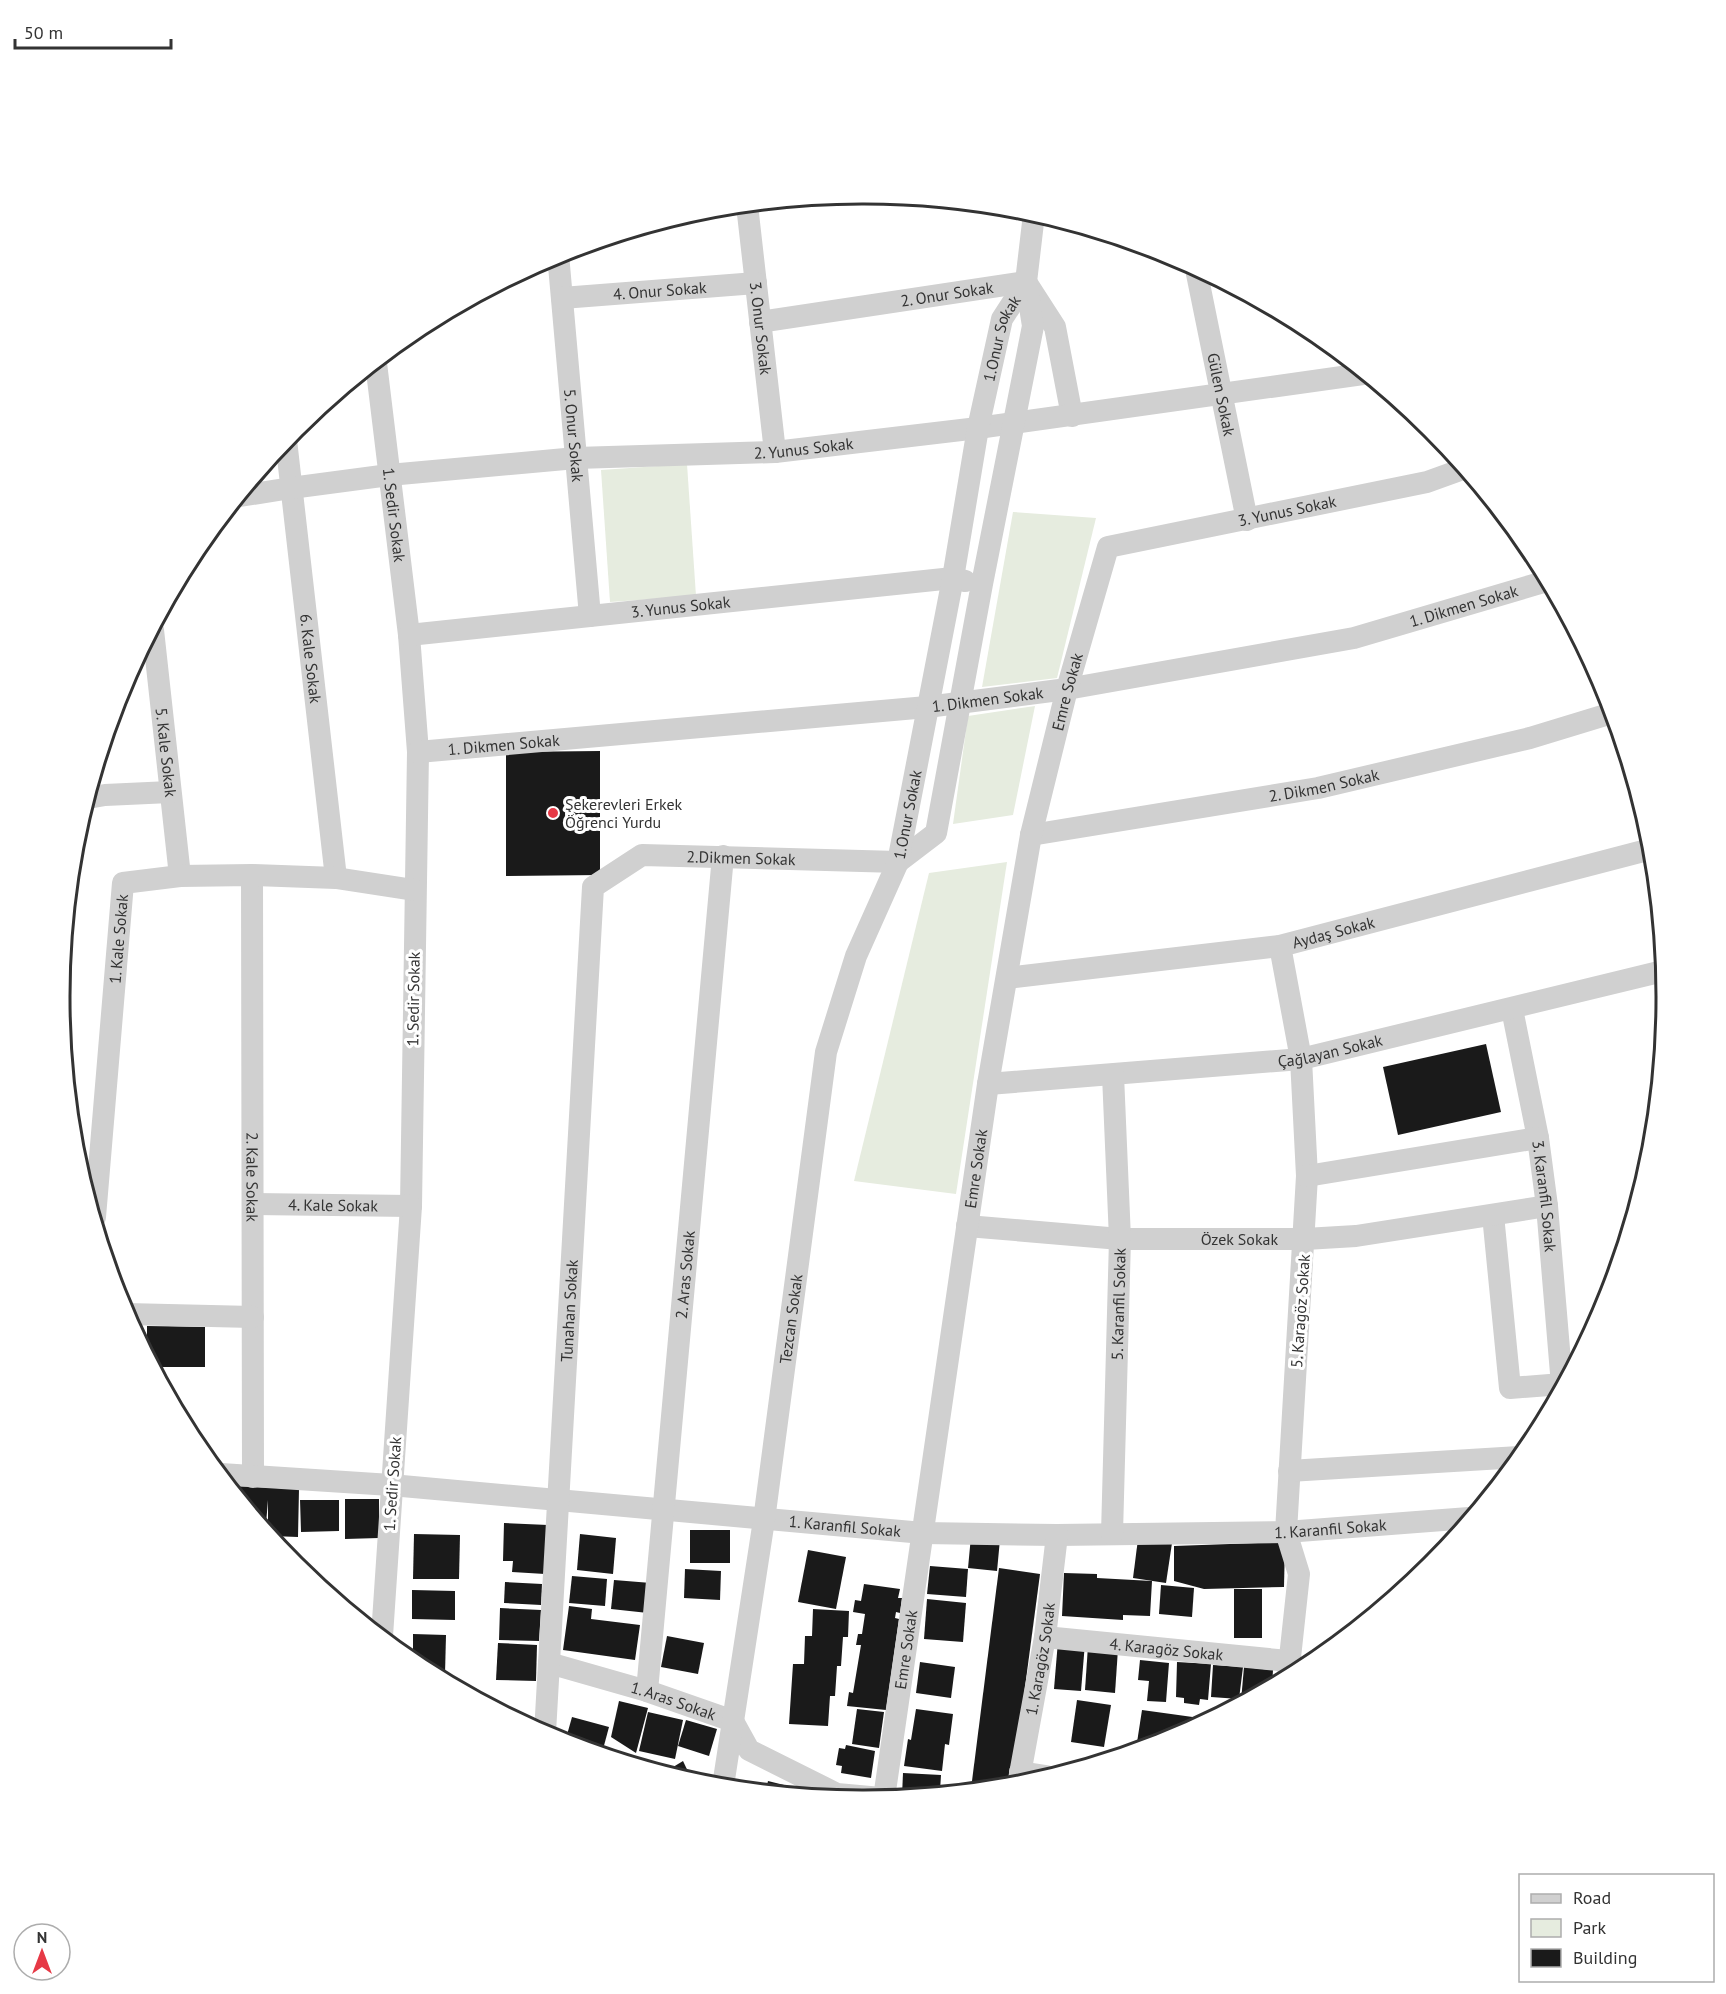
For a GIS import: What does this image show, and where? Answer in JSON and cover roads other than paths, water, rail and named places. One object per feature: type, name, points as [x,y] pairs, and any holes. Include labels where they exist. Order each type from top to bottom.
[{"type":"street","name":"3. Onur Sokak","points":[[748,213],[775,452]]},
{"type":"street","name":"1.Onur Sokak","points":[[898,862],[936,833],[1033,326],[1026,282],[1034,224]]},
{"type":"street","name":"5. Onur Sokak","points":[[559,265],[590,616]]},
{"type":"street","name":"Gülen Sokak","points":[[1202,281],[1221,394],[1247,520]]},
{"type":"street","name":"1.Onur Sokak","points":[[898,862],[953,578],[978,428],[1002,319],[1026,282]]},
{"type":"street","name":"2. Onur Sokak","points":[[760,322],[1026,282]]},
{"type":"street","points":[[1026,282],[1055,327],[1072,416]]},
{"type":"street","name":"4. Onur Sokak","points":[[562,298],[756,283]]},
{"type":"street","name":"1. Sedir Sokak","points":[[377,371],[409,636],[418,752],[414,890],[411,1206],[383,1627]]},
{"type":"street","name":"2. Yunus Sokak","points":[[251,494],[389,476],[576,458],[775,452],[1072,416],[1354,375]]},
{"type":"street","name":"6. Kale Sokak","points":[[287,453],[336,878]]},
{"type":"street","name":"3. Yunus Sokak","points":[[1108,547],[1427,482],[1456,471]]},
{"type":"street","name":"Emre Sokak","points":[[883,1789],[988,1084],[1031,835],[1067,689],[1108,547]]},
{"type":"street","name":"3. Yunus Sokak","points":[[409,636],[953,578],[982,584]]},
{"type":"street","name":"1. Dikmen Sokak","points":[[418,752],[960,704],[1067,689],[1354,638],[1538,584]]},
{"type":"street","name":"5. Kale Sokak","points":[[154,642],[180,876]]},
{"type":"street","name":"2. Dikmen Sokak","points":[[1031,835],[1318,788],[1530,738],[1603,716]]},
{"type":"street","points":[[97,796],[170,792]]},
{"type":"street","name":"Aydaş Sokak","points":[[1007,978],[1280,945],[1642,852]]},
{"type":"street","name":"2.Dikmen Sokak","points":[[593,887],[642,855],[898,862]]},
{"type":"street","name":"2. Aras Sokak","points":[[647,1691],[723,856]]},
{"type":"street","name":"Tezcan Sokak","points":[[724,1777],[764,1520],[826,1052],[856,956],[898,862]]},
{"type":"street","name":"1. Kale Sokak","points":[[96,1193],[123,883],[180,876],[252,875],[336,878],[414,890]]},
{"type":"street","name":"2. Kale Sokak","points":[[252,875],[253,1477]]},
{"type":"street","name":"Tunahan Sokak","points":[[546,1723],[593,887]]},
{"type":"street","name":"5. Karagöz Sokak","points":[[1280,945],[1301,1059],[1307,1176],[1286,1532],[1299,1574],[1288,1665]]},
{"type":"street","name":"Çağlayan Sokak","points":[[988,1084],[1113,1076],[1301,1059],[1655,973]]},
{"type":"street","name":"3. Karanfil Sokak","points":[[1512,1009],[1538,1138],[1547,1206],[1561,1371]]},
{"type":"street","name":"5. Karanfil Sokak","points":[[1112,1534],[1120,1239],[1113,1076]]},
{"type":"street","points":[[1307,1176],[1538,1138]]},
{"type":"street","name":"4. Kale Sokak","points":[[253,1204],[411,1206]]},
{"type":"street","name":"Özek Sokak","points":[[967,1226],[1120,1239],[1305,1239],[1356,1236],[1547,1206]]},
{"type":"street","points":[[1493,1215],[1510,1388],[1554,1385]]},
{"type":"street","points":[[137,1314],[253,1317]]},
{"type":"street","points":[[1289,1471],[1506,1459]]},
{"type":"street","name":"1. Karanfil Sokak","points":[[231,1475],[391,1485],[923,1533],[1057,1535],[1286,1532],[1460,1519]]},
{"type":"street","name":"1. Karagöz Sokak","points":[[1020,1774],[1045,1637],[1057,1535]]},
{"type":"street","name":"4. Karagöz Sokak","points":[[1045,1637],[1283,1668]]},
{"type":"street","name":"1. Aras Sokak","points":[[549,1663],[647,1691],[733,1721],[749,1750],[826,1789]]},
{"type":"place","name":"Şekerevleri Erkek Öğrenci Yurdu","points":[[553,813]]}]
